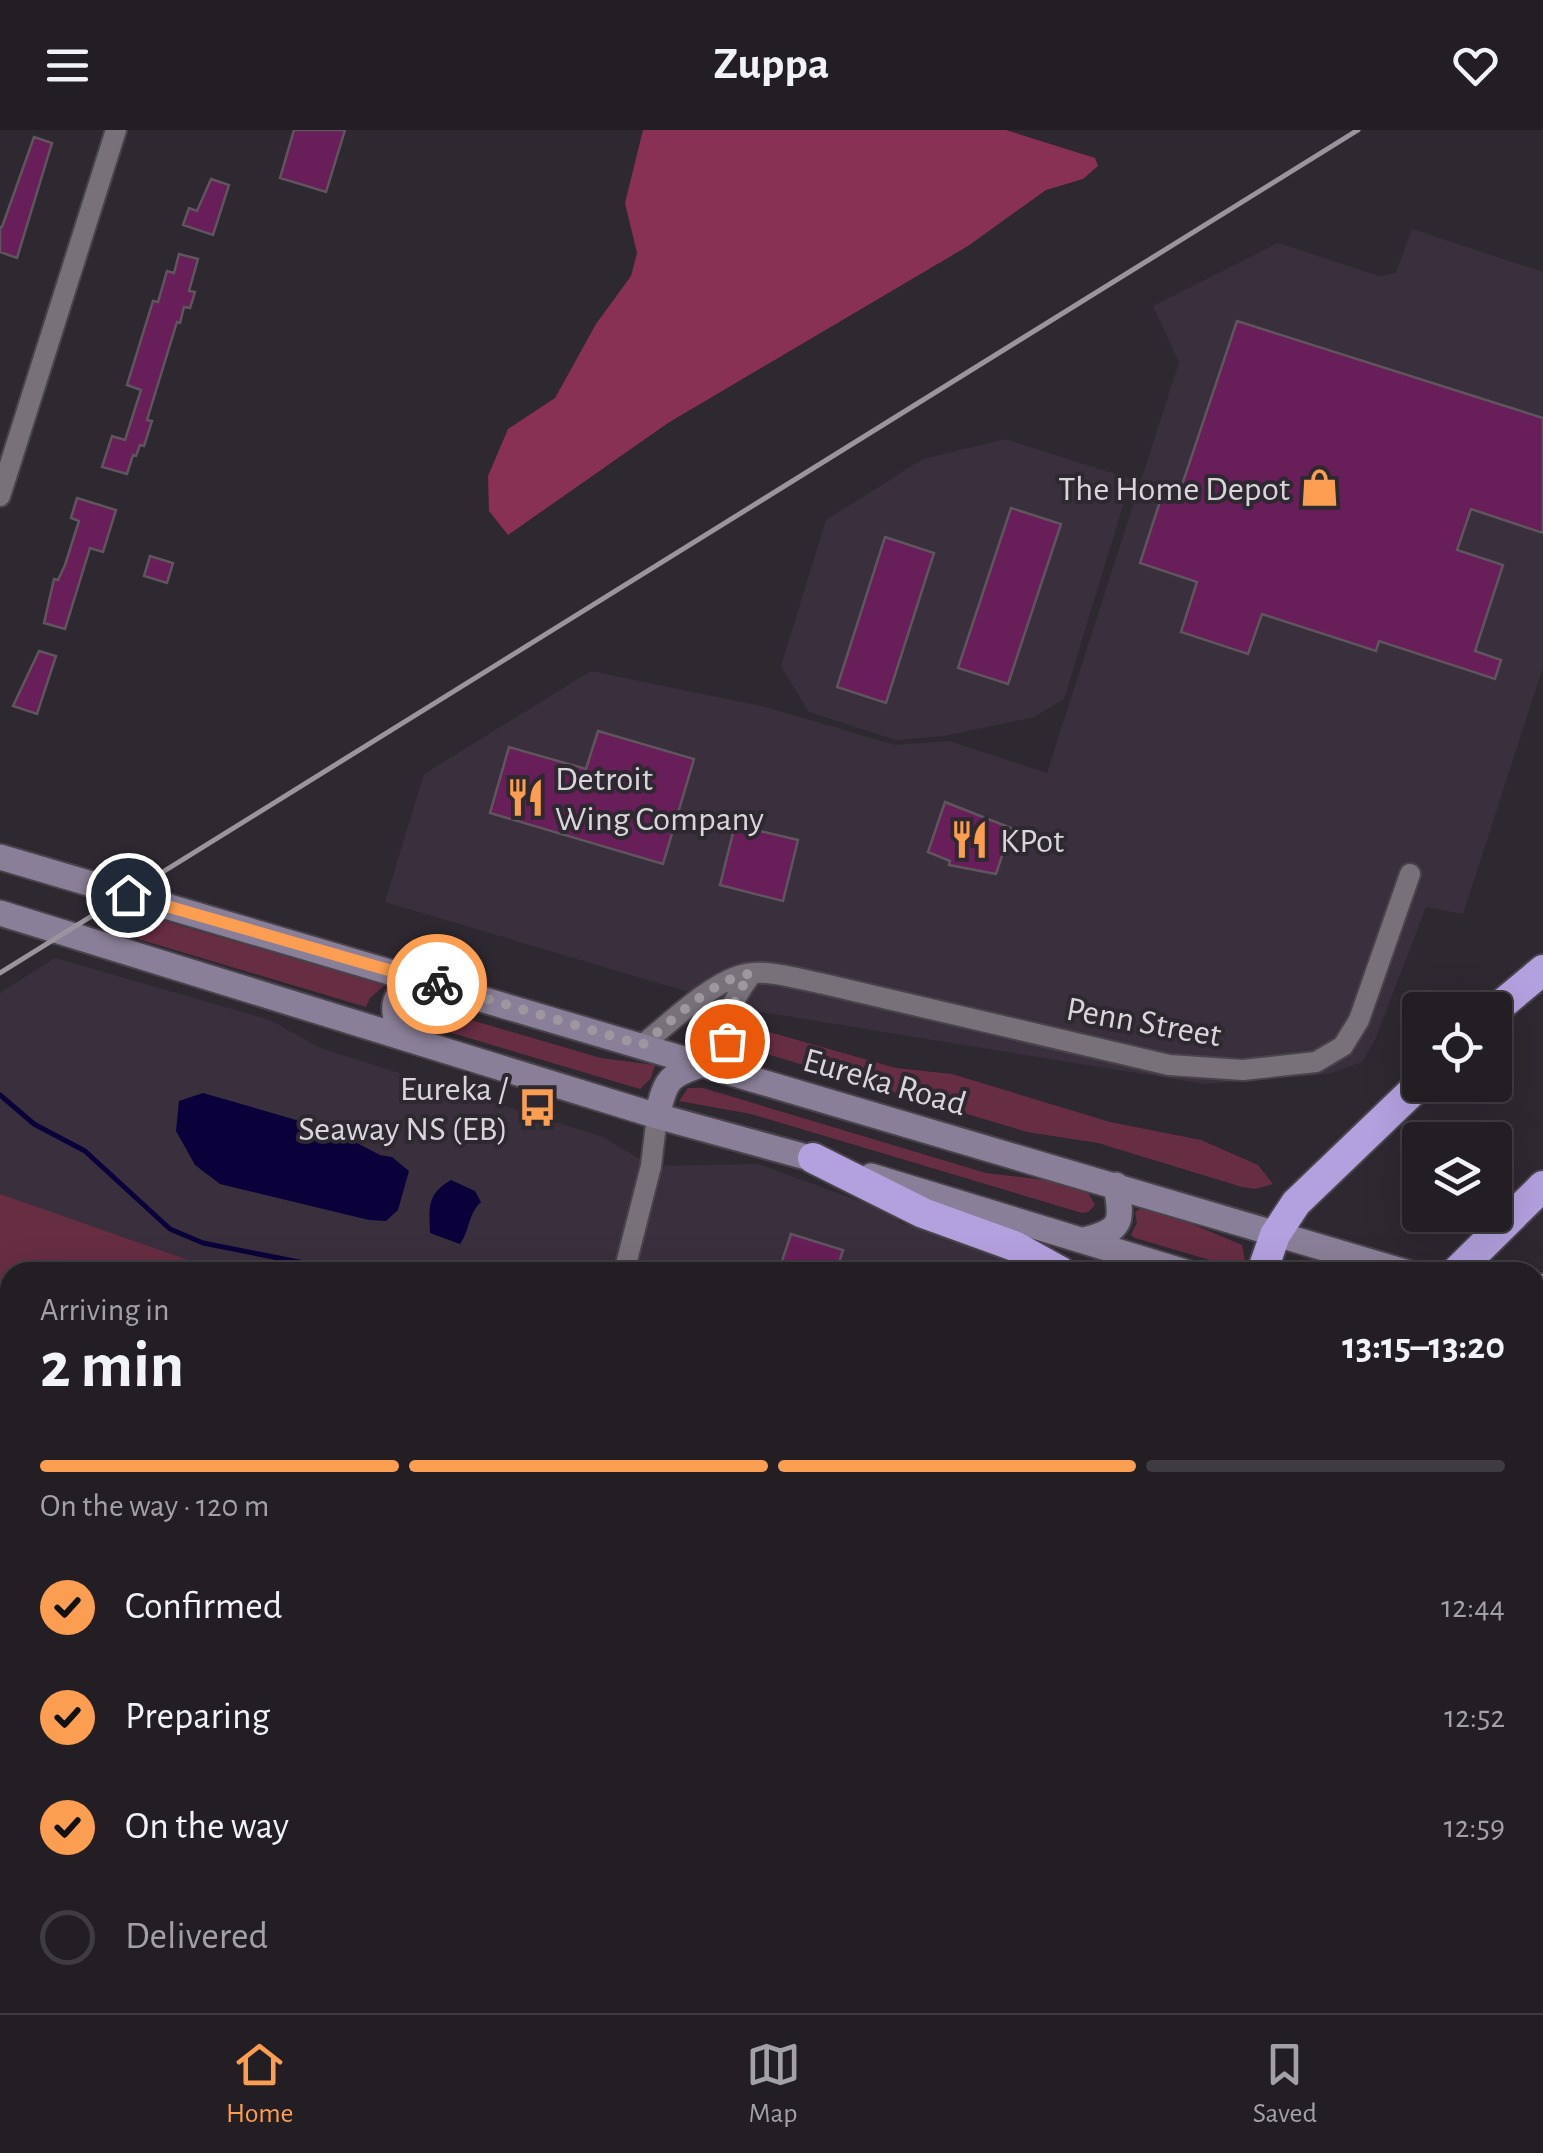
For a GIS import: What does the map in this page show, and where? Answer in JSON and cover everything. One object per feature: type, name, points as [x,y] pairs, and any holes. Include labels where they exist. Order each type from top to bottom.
[{"type":"highway","points":[[1512,996],[1543,970]]},
{"type":"highway","points":[[1266,1262],[1275,1235],[1296,1203],[1402,1101]]},
{"type":"highway","points":[[812,1158],[923,1213],[1014,1246],[1043,1262]]},
{"type":"highway","points":[[1465,1262],[1543,1186]]},
{"type":"main road","name":"Eureka Road","points":[[0,856],[1370,1262]]},
{"type":"main road","points":[[0,913],[656,1116],[812,1158],[1153,1262]]},
{"type":"main road","points":[[402,1037],[394,1016],[395,1000],[405,988],[424,980]]},
{"type":"main road","points":[[656,1116],[664,1086],[676,1073],[704,1064]]},
{"type":"main road","points":[[1084,1240],[1110,1233],[1115,1227],[1120,1209],[1116,1185]]},
{"type":"street","points":[[0,496],[116,130]]},
{"type":"street","name":"Penn Street","points":[[751,974],[824,984],[1168,1065],[1280,1068],[1316,1062],[1343,1046],[1359,1020],[1410,874]]},
{"type":"street","points":[[642,1045],[716,988],[740,975],[751,974]]},
{"type":"street","points":[[747,1077],[727,1041],[736,994],[751,974]]},
{"type":"street","points":[[627,1262],[651,1166],[656,1116]]},
{"type":"shaded area","points":[[643,130],[1006,130],[1095,158],[1098,166],[1083,179],[1046,190],[968,246],[668,423],[508,535],[489,511],[488,476],[508,429],[555,398],[596,324],[631,276],[637,253],[625,203]]},
{"type":"shaded area","points":[[1412,229],[1543,272],[1543,667],[1463,914],[1426,907],[1375,1040],[1362,1062],[1329,1074],[1204,1084],[749,1010],[385,902],[424,774],[591,671],[765,707],[895,745],[949,741],[1047,773],[1179,362],[1153,306],[1278,243],[1379,276],[1396,273]]},
{"type":"shaded area","points":[[1005,439],[1131,479],[1064,699],[1034,717],[944,736],[896,740],[809,712],[781,666],[826,520],[923,459]]},
{"type":"shaded area","points":[[147,916],[384,986],[366,1007],[138,939]]},
{"type":"shaded area","points":[[55,958],[270,1020],[320,1048],[603,1137],[651,1166],[758,1164],[890,1212],[900,1223],[928,1225],[1008,1253],[1009,1262],[0,1262],[0,993]]},
{"type":"shaded area","points":[[413,1003],[601,1058],[655,1065],[651,1078],[640,1089],[412,1021],[405,1011]]},
{"type":"shaded area","points":[[762,1030],[896,1068],[952,1074],[1110,1122],[1201,1140],[1258,1165],[1273,1184],[1255,1189],[1242,1187],[1098,1143],[1027,1132],[770,1055],[744,1042],[747,1039],[742,1033]]},
{"type":"shaded area","points":[[688,1088],[703,1088],[986,1173],[1045,1180],[1088,1193],[1095,1205],[1082,1213],[751,1114],[679,1101]]},
{"type":"shaded area","points":[[203,1093],[334,1131],[380,1155],[392,1157],[409,1171],[398,1210],[386,1221],[369,1220],[220,1184],[195,1165],[176,1131],[179,1101]]},
{"type":"shaded area","points":[[451,1180],[475,1191],[481,1202],[460,1244],[430,1233],[431,1202]]},
{"type":"shaded area","points":[[0,1194],[194,1262],[0,1262]]},
{"type":"shaded area","points":[[1141,1208],[1242,1245],[1245,1262],[1216,1262],[1135,1238],[1131,1235],[1137,1223],[1135,1212]]},
{"type":"building","points":[[294,130],[345,130],[326,192],[280,178]]},
{"type":"building","points":[[34,137],[52,143],[17,258],[0,252],[0,227]]},
{"type":"building","points":[[211,179],[229,185],[213,235],[183,225],[189,208],[197,211]]},
{"type":"building","points":[[179,254],[198,259],[189,291],[195,292],[190,308],[184,307],[180,323],[177,322],[147,420],[152,421],[144,446],[140,445],[136,456],[133,455],[127,474],[102,467],[112,436],[125,440],[141,390],[127,385],[153,301],[158,302],[167,271],[174,273]]},
{"type":"building","name":"The Home Depot","points":[[1237,321],[1543,418],[1543,533],[1471,509],[1457,550],[1503,565],[1475,651],[1501,660],[1495,679],[1379,641],[1376,651],[1262,614],[1248,654],[1181,632],[1197,582],[1140,563],[1165,486],[1180,491]]},
{"type":"building","points":[[77,498],[116,510],[103,552],[90,548],[65,629],[44,623],[54,579],[58,580],[65,565],[79,521],[71,518]]},
{"type":"building","points":[[1011,508],[1061,524],[1008,684],[958,668]]},
{"type":"building","points":[[885,537],[934,553],[886,703],[837,687]]},
{"type":"building","points":[[150,556],[173,563],[167,583],[144,576]]},
{"type":"building","points":[[39,651],[56,656],[37,714],[13,706]]},
{"type":"building","points":[[598,731],[694,759],[663,864],[490,813],[509,747],[586,769]]},
{"type":"building","name":"KPot","points":[[945,802],[1011,828],[996,874],[949,865],[950,861],[928,852]]},
{"type":"building","points":[[735,825],[798,840],[783,901],[720,885]]},
{"type":"building","points":[[791,1234],[843,1250],[839,1262],[782,1261]]},
{"type":"waterway","points":[[0,1095],[34,1124],[85,1151],[170,1229],[203,1243],[299,1262]]},
{"type":"railway","points":[[0,973],[1358,130]]},
{"type":"way so far","points":[[437,984],[642,1045],[716,988],[740,975],[751,974],[736,994],[727,1041]]},
{"type":"place","name":"The Home Depot","points":[[1320,488]]},
{"type":"place","name":"Detroit Wing Company","points":[[525,798]]},
{"type":"place","name":"KPot","points":[[970,840]]},
{"type":"place","name":"Eureka / Seaway NS (EB)","points":[[538,1108]]},
{"type":"route","points":[[128,895],[437,984]]}]
